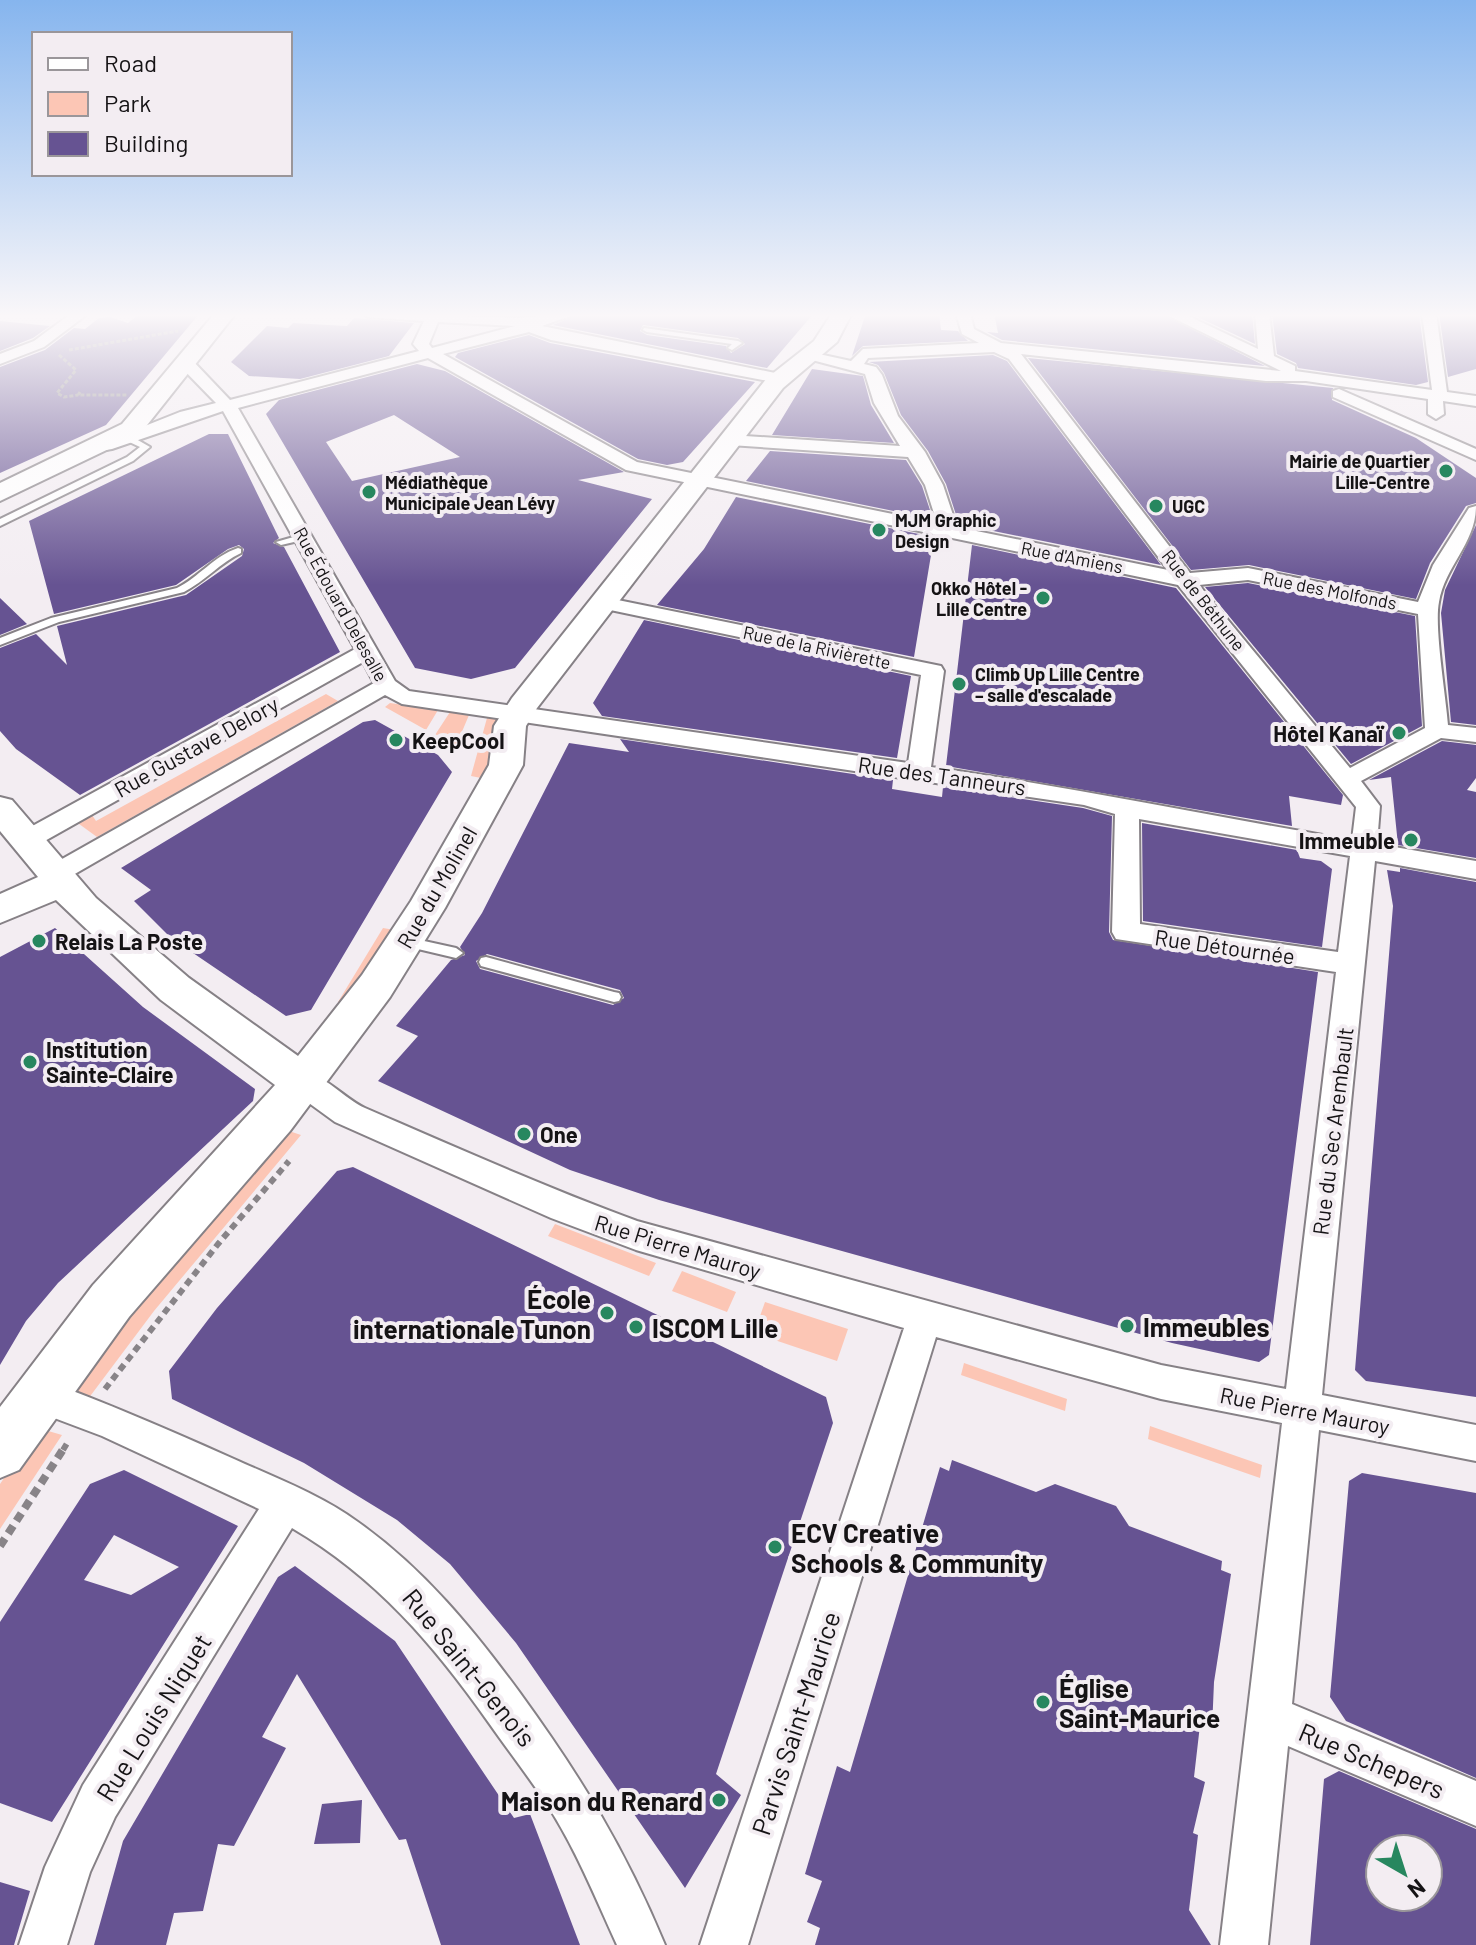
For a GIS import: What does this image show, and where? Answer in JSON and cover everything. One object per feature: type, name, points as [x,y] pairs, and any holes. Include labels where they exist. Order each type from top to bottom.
[{"type":"street","points":[[0,493],[131,429],[151,404]]},
{"type":"street","points":[[92,450],[233,404]]},
{"type":"street","name":"Rue d'Amiens","points":[[521,404],[622,462],[949,533],[1185,580]]},
{"type":"street","name":"Rue du Molinel","points":[[0,1451],[38,1395],[111,1301],[302,1082],[405,942],[506,765],[510,753],[509,731],[515,716],[603,603],[711,483],[730,440],[759,404]]},
{"type":"street","points":[[882,404],[885,413],[916,452],[934,483],[949,533]]},
{"type":"street","name":"Rue de Béthune","points":[[1046,404],[1185,580],[1349,778],[1368,806],[1365,851]]},
{"type":"street","points":[[1360,404],[1476,455]]},
{"type":"street","points":[[1434,404],[1440,438]]},
{"type":"street","name":"Rue Édouard Delesalle","points":[[229,405],[386,685],[408,699],[515,716]]},
{"type":"street","points":[[730,440],[916,452]]},
{"type":"street","points":[[1437,731],[1428,610],[1443,565],[1476,512]]},
{"type":"street","name":"Rue des Molfonds","points":[[1185,580],[1248,574],[1428,610]]},
{"type":"street","name":"Rue de la Rivièrette","points":[[603,603],[934,669],[919,771]]},
{"type":"street","name":"Rue Gustave Delory","points":[[25,841],[367,651]]},
{"type":"street","name":"Rue Gustave Delory","points":[[0,910],[386,685]]},
{"type":"street","name":"Rue des Tanneurs","points":[[515,716],[1086,797],[1127,809],[1476,870]]},
{"type":"street","points":[[1349,778],[1437,731],[1476,735]]},
{"type":"street","name":"Rue Pierre Mauroy","points":[[0,808],[25,841],[63,875],[83,907],[175,989],[346,1113],[595,1221],[924,1319],[1161,1382],[1476,1443]]},
{"type":"street","name":"Rue Détournée","points":[[1127,809],[1126,932],[1352,964]]},
{"type":"street","name":"Rue du Sec Arembault","points":[[1299,1411],[1365,851]]},
{"type":"street","name":"Parvis Saint-Maurice","points":[[724,1945],[924,1319]]},
{"type":"street","name":"Rue Saint-Genois","points":[[38,1395],[111,1422],[316,1517],[373,1557],[407,1587],[459,1645],[539,1753],[580,1817],[641,1945]]},
{"type":"street","points":[[1244,1945],[1299,1411]]},
{"type":"street","name":"Rue Louis Niquet","points":[[43,1945],[68,1867],[99,1801],[286,1502]]},
{"type":"street","name":"Rue Schepers","points":[[1267,1717],[1325,1737],[1476,1804]]},
{"type":"lane","points":[[0,523],[130,459],[146,447],[126,437]]},
{"type":"lane","points":[[281,542],[304,537]]},
{"type":"lane","points":[[0,642],[55,620],[180,590],[194,584],[211,564],[238,551]]},
{"type":"lane","points":[[405,942],[456,953]]},
{"type":"lane","points":[[486,962],[614,997]]},
{"type":"green space","points":[[326,694],[338,701],[97,837],[75,821],[90,812],[96,821]]},
{"type":"green space","points":[[390,703],[438,710],[426,730],[385,707]]},
{"type":"green space","points":[[450,712],[469,715],[456,746],[435,735]]},
{"type":"green space","points":[[487,718],[500,720],[486,779],[471,776]]},
{"type":"green space","points":[[383,928],[400,931],[348,1004],[338,1002]]},
{"type":"green space","points":[[283,1129],[301,1135],[154,1311],[88,1399],[79,1395],[77,1376]]},
{"type":"green space","points":[[555,1224],[656,1263],[649,1276],[548,1236]]},
{"type":"green space","points":[[682,1271],[736,1292],[727,1312],[672,1291]]},
{"type":"green space","points":[[765,1302],[848,1329],[837,1361],[754,1333]]},
{"type":"green space","points":[[964,1363],[1067,1399],[1065,1411],[961,1375]]},
{"type":"green space","points":[[1150,1426],[1262,1465],[1260,1478],[1148,1439]]},
{"type":"green space","points":[[38,1428],[62,1435],[0,1529],[0,1484]]},
{"type":"building","points":[[0,404],[124,404],[106,425],[0,473]]},
{"type":"building","points":[[276,404],[503,404],[624,472],[578,480],[652,499],[515,668],[471,679],[415,668],[266,414]],"holes":[[[394,415],[460,457],[352,481],[326,442]]]},
{"type":"building","points":[[539,404],[735,404],[683,462],[667,465],[638,459]]},
{"type":"building","points":[[791,404],[871,404],[894,443],[772,435]]},
{"type":"building","points":[[896,404],[1039,404],[1161,565],[959,524],[946,484],[928,451],[901,415]]},
{"type":"building","points":[[1063,404],[1340,404],[1416,438],[1476,478],[1476,503],[1466,506],[1430,563],[1416,599],[1249,565],[1191,570]]},
{"type":"building","points":[[209,434],[228,434],[279,538],[273,543],[284,547],[340,652],[80,795],[16,749],[0,731],[0,648],[36,634],[67,665],[57,626],[186,595],[242,556],[244,549],[239,545],[228,549],[176,585],[54,614],[29,521]]},
{"type":"building","points":[[770,451],[906,460],[922,486],[933,519],[746,481]]},
{"type":"building","points":[[736,497],[934,537],[914,657],[657,605],[704,549]]},
{"type":"building","points":[[1476,525],[1476,725],[1451,722],[1441,613],[1445,590]]},
{"type":"building","points":[[972,545],[1176,588],[1343,795],[1341,805],[1289,796],[1292,826],[946,766]]},
{"type":"building","points":[[1248,583],[1415,616],[1422,726],[1351,764],[1205,587]]},
{"type":"building","points":[[0,598],[27,624],[0,635]]},
{"type":"building","points":[[644,620],[911,676],[897,758],[602,716],[593,703]]},
{"type":"building","points":[[375,720],[438,755],[452,772],[311,1010],[286,1016],[171,938],[134,901],[151,890],[121,868],[363,722]]},
{"type":"building","points":[[620,739],[893,780],[892,789],[942,797],[943,787],[1083,808],[1112,816],[1109,932],[1113,940],[1318,972],[1269,1355],[1259,1362],[1172,1343],[659,1200],[570,1170],[378,1081],[418,1036],[396,1026],[451,960],[465,955],[460,947],[482,913],[569,743],[629,752]],"holes":[[[487,954],[620,990],[624,998],[613,1005],[480,969],[476,961]]]},
{"type":"building","points":[[1442,741],[1476,745],[1476,778],[1467,790],[1476,792],[1476,858],[1398,845],[1391,777],[1369,780]]},
{"type":"building","points":[[1142,823],[1297,850],[1300,858],[1321,861],[1332,869],[1322,947],[1143,921]]},
{"type":"building","points":[[1400,868],[1476,882],[1476,1397],[1366,1381],[1355,1370],[1393,906],[1387,870],[1400,872]]},
{"type":"building","points":[[55,928],[143,1007],[255,1089],[253,1101],[58,1283],[26,1321],[0,1365],[0,957]]},
{"type":"building","points":[[353,1167],[826,1397],[833,1423],[716,1774],[741,1795],[685,1888],[516,1643],[450,1564],[397,1520],[304,1463],[172,1399],[169,1371],[217,1308],[337,1171]]},
{"type":"building","name":"Église Saint-Maurice","points":[[952,1460],[1036,1492],[1055,1484],[1116,1506],[1129,1526],[1222,1561],[1221,1570],[1231,1574],[1214,1682],[1212,1729],[1200,1725],[1194,1777],[1205,1782],[1193,1833],[1198,1835],[1189,1910],[1211,1945],[815,1945],[820,1928],[807,1922],[822,1881],[805,1874],[837,1766],[850,1772],[940,1467],[949,1471]]},
{"type":"building","points":[[124,1470],[238,1526],[52,1822],[0,1803],[0,1622],[90,1484]],"holes":[[[114,1535],[179,1567],[131,1595],[84,1580]]]},
{"type":"building","points":[[1362,1473],[1476,1493],[1476,1778],[1346,1721],[1330,1697],[1349,1481]]},
{"type":"building","points":[[295,1566],[395,1641],[514,1818],[530,1814],[580,1945],[441,1945],[406,1839],[399,1840],[297,1674],[262,1737],[286,1748],[234,1846],[218,1844],[203,1911],[174,1913],[166,1945],[94,1945],[123,1841],[278,1577]]},
{"type":"building","points":[[1339,1771],[1476,1829],[1476,1945],[1310,1945],[1324,1779]]},
{"type":"building","points":[[362,1800],[360,1843],[314,1844],[322,1804]]},
{"type":"building","points":[[0,1882],[30,1891],[14,1945],[0,1945]]},
{"type":"place","name":"Mairie de Quartier Lille-Centre","points":[[1446,471]]},
{"type":"place","name":"Médiathèque Municipale Jean Lévy","points":[[369,492]]},
{"type":"place","name":"UGC","points":[[1156,506]]},
{"type":"place","name":"MJM Graphic Design","points":[[879,530]]},
{"type":"place","name":"Okko Hôtel - Lille Centre","points":[[1043,598]]},
{"type":"place","name":"Climb Up Lille Centre – salle d'escalade","points":[[959,684]]},
{"type":"place","name":"Hôtel Kanaï","points":[[1399,733]]},
{"type":"place","name":"KeepCool","points":[[396,740]]},
{"type":"place","name":"Immeuble","points":[[1411,840]]},
{"type":"place","name":"Relais La Poste","points":[[39,941]]},
{"type":"place","name":"Institution Sainte-Claire","points":[[30,1062]]},
{"type":"place","name":"One","points":[[524,1134]]},
{"type":"place","name":"École internationale Tunon","points":[[607,1313]]},
{"type":"place","name":"Immeubles","points":[[1127,1326]]},
{"type":"place","name":"ISCOM Lille","points":[[636,1327]]},
{"type":"place","name":"ECV Creative Schools & Community","points":[[775,1547]]},
{"type":"place","name":"Église Saint-Maurice","points":[[1043,1702]]},
{"type":"place","name":"Maison du Renard","points":[[719,1800]]}]
